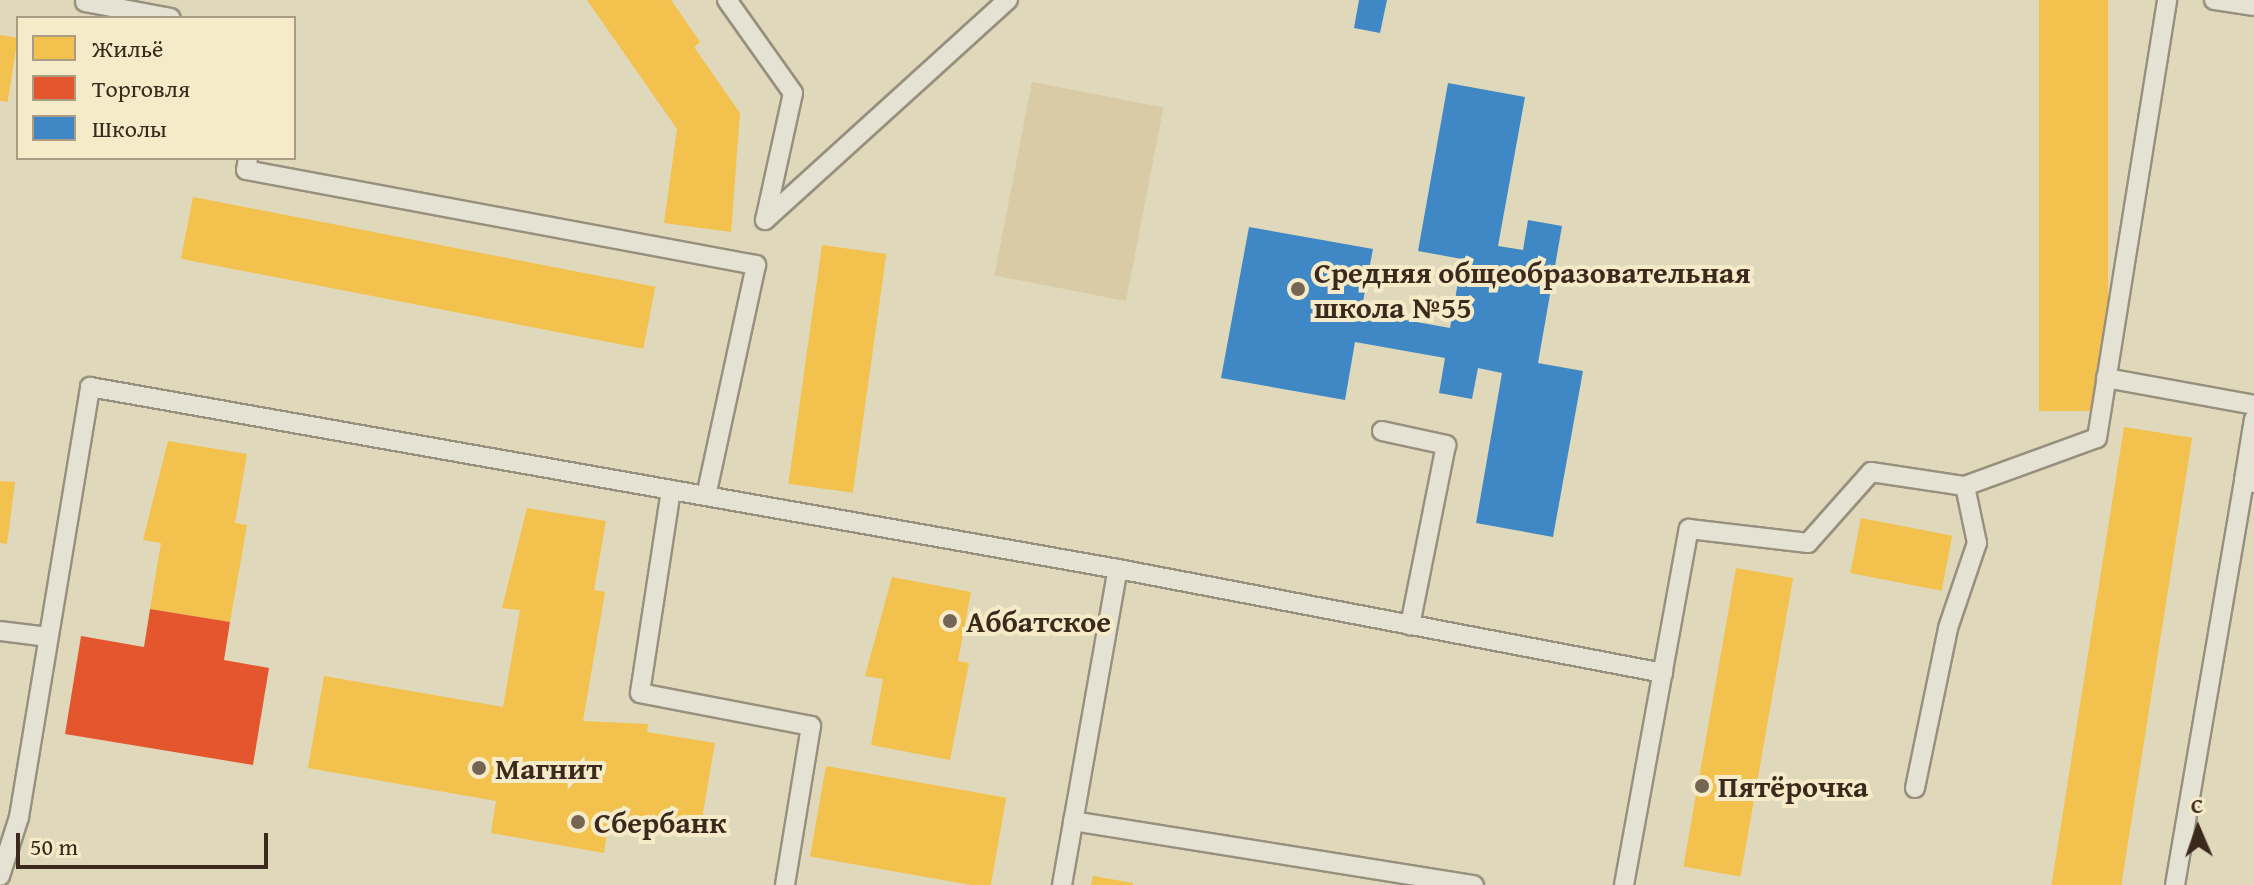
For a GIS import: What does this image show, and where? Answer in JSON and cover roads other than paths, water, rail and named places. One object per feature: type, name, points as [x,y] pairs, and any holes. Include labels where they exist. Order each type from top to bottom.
[{"type":"lane","points":[[727,0],[793,93],[765,220],[1008,0]]},
{"type":"lane","points":[[1624,885],[1689,529],[1808,543],[1871,472],[1965,486],[2097,438],[2167,0]]},
{"type":"lane","points":[[2214,0],[2254,6]]},
{"type":"lane","points":[[80,1],[160,16]]},
{"type":"lane","points":[[248,160],[246,170],[756,265],[706,496]]},
{"type":"lane","points":[[2106,378],[2254,405]]},
{"type":"lane","points":[[0,876],[19,817],[90,387],[1118,569],[1663,673]]},
{"type":"lane","points":[[2175,885],[2249,482],[2254,419]]},
{"type":"lane","points":[[1382,431],[1446,445],[1410,625]]},
{"type":"lane","points":[[1915,788],[1948,628],[1977,543],[1965,486]]},
{"type":"lane","points":[[671,490],[640,693],[811,726],[785,885]]},
{"type":"lane","points":[[1062,885],[1118,569]]},
{"type":"lane","points":[[0,631],[48,637]]},
{"type":"lane","points":[[1073,821],[1474,885]]},
{"type":"place","name":"Средняя общеобразовательная школа №55","points":[[1298,289]]},
{"type":"place","name":"Аббатское","points":[[950,621]]},
{"type":"place","name":"Магнит","points":[[479,768]]},
{"type":"place","name":"Пятёрочка","points":[[1702,786]]},
{"type":"place","name":"Сбербанк","points":[[578,822]]}]
